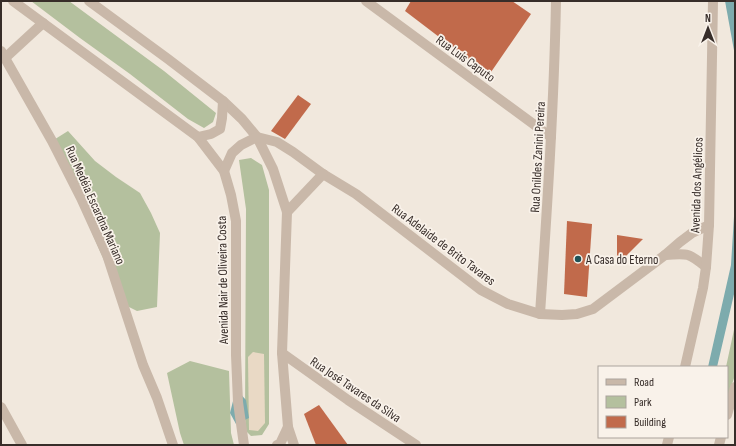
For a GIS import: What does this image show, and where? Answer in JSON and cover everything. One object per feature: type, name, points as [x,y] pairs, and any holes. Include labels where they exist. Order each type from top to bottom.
[{"type":"street","name":"Avenida Nair de Oliveira Costa","points":[[13,1],[198,138],[224,171],[231,195],[236,221],[236,355],[238,402],[244,445]]},
{"type":"street","points":[[89,1],[223,101],[242,119],[257,137],[273,168],[286,212],[282,353],[288,427],[294,445]]},
{"type":"street","name":"Rua Luís Caputo","points":[[366,1],[551,137]]},
{"type":"street","name":"Rua Onildes Zanini Pereira","points":[[540,314],[551,137],[556,1]]},
{"type":"street","name":"Avenida dos Angélicos","points":[[685,366],[703,288],[706,267],[709,225],[713,1]]},
{"type":"street","points":[[3,55],[43,23]]},
{"type":"street","name":"Rua Medéia Escardna Mariano","points":[[3,55],[44,125],[81,198],[107,256],[143,365],[157,398],[173,445]]},
{"type":"street","points":[[198,138],[211,134],[220,129],[223,101]]},
{"type":"street","points":[[224,171],[232,153],[242,144],[257,137]]},
{"type":"street","name":"Rua Adelaide de Brito Tavares","points":[[257,137],[277,142],[323,174],[356,194],[481,290],[508,304],[540,314],[577,314],[593,309],[692,234],[709,225]]},
{"type":"street","points":[[286,212],[323,174]]},
{"type":"street","points":[[665,255],[680,254],[692,256],[706,267]]},
{"type":"street","name":"Rua José Tavares da Silva","points":[[282,353],[348,400],[416,445]]},
{"type":"street","points":[[728,412],[735,387]]},
{"type":"street","points":[[1,407],[22,445]]},
{"type":"street","points":[[277,445],[280,444],[288,427]]},
{"type":"green space","points":[[31,1],[69,1],[164,71],[216,113],[213,122],[204,128],[188,119]]},
{"type":"green space","points":[[68,131],[95,161],[140,193],[151,213],[160,233],[157,307],[137,311],[123,304],[52,141]]},
{"type":"green space","points":[[251,158],[262,165],[269,190],[269,424],[262,435],[251,436],[246,431],[245,418],[246,209],[239,160]]},
{"type":"green space","points":[[735,325],[735,375],[728,397],[728,366],[726,366]]},
{"type":"green space","points":[[190,361],[229,371],[231,433],[234,445],[184,445],[167,373]]},
{"type":"shaded area","points":[[253,352],[264,354],[265,423],[258,431],[249,430],[248,357]]},
{"type":"water","points":[[725,1],[735,1],[735,56]]},
{"type":"water","points":[[735,200],[735,290],[717,366],[708,366],[731,265]]},
{"type":"water","points":[[236,389],[246,400],[249,418],[236,424],[230,413]]},
{"type":"building","points":[[411,1],[512,1],[531,14],[489,75],[405,11]]},
{"type":"building","points":[[298,95],[311,104],[285,139],[271,131]]},
{"type":"building","name":"A Casa do Eterno","points":[[567,221],[592,224],[587,297],[564,294]]},
{"type":"building","points":[[617,235],[643,239],[617,265]]},
{"type":"building","points":[[319,405],[348,445],[316,445],[304,414]]},
{"type":"place","name":"A Casa do Eterno","points":[[578,259]]}]
